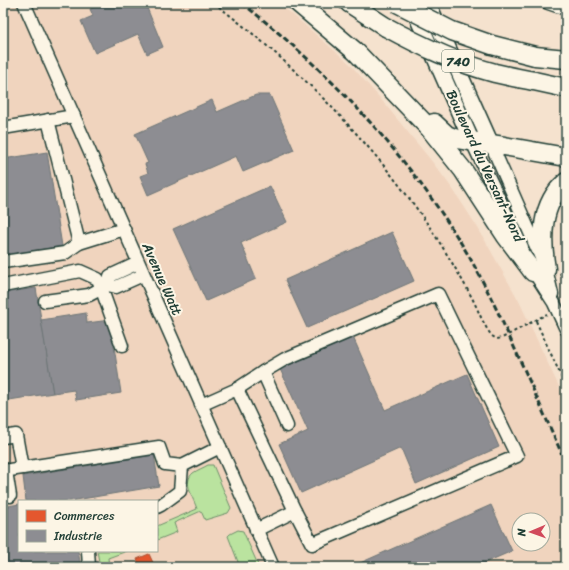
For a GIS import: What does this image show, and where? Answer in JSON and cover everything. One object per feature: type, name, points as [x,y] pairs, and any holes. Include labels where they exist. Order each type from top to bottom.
[{"type":"highway","points":[[298,3],[356,52],[452,155],[485,202],[506,236],[540,271]]},
{"type":"highway","name":"740","points":[[349,3],[386,27],[420,45],[454,60],[494,73],[566,88]]},
{"type":"highway","name":"740","points":[[397,3],[452,31],[492,45],[535,56],[566,59]]},
{"type":"highway","points":[[378,74],[447,134],[457,139],[566,157]]},
{"type":"highway","points":[[540,271],[542,241],[547,212],[555,195],[566,182]]},
{"type":"main road","name":"Boulevard du Versant-Nord","points":[[411,3],[472,142]]},
{"type":"main road","name":"Boulevard du Versant-Nord","points":[[428,3],[491,144]]},
{"type":"street","name":"Avenue Watt","points":[[24,3],[272,567]]},
{"type":"street","points":[[548,3],[566,9]]},
{"type":"street","points":[[3,128],[74,116]]},
{"type":"street","points":[[48,120],[78,243]]},
{"type":"street","name":"Boulevard du Versant-Nord","points":[[472,142],[540,271]]},
{"type":"street","name":"Boulevard du Versant-Nord","points":[[491,144],[540,271],[565,324]]},
{"type":"street","points":[[3,262],[65,253],[78,243],[124,229]]},
{"type":"street","points":[[45,301],[89,295],[105,286],[110,276],[138,263]]},
{"type":"street","points":[[3,286],[80,272],[98,279],[105,286],[122,346]]},
{"type":"street","points":[[105,286],[116,287],[143,275]]},
{"type":"street","points":[[201,405],[237,389],[285,359],[438,294],[517,456],[312,544],[237,389]]},
{"type":"street","points":[[263,372],[287,426]]},
{"type":"street","points":[[3,436],[16,435],[22,468]]},
{"type":"street","points":[[10,496],[4,471],[160,447],[165,464],[182,466],[220,447]]},
{"type":"street","points":[[158,506],[180,491],[182,466]]},
{"type":"street","points":[[256,530],[295,511]]},
{"type":"street","points":[[88,552],[89,567]]},
{"type":"path","points":[[214,3],[264,42],[285,61],[331,106],[364,142],[412,203],[441,245],[466,287],[492,336],[497,339],[502,338],[543,316]]},
{"type":"path","points":[[536,320],[566,387]]},
{"type":"shaded area","points":[[3,3],[279,3],[349,63],[379,97],[452,188],[478,228],[519,301],[566,402],[566,567],[3,567]]},
{"type":"green space","points":[[208,465],[213,465],[231,508],[228,513],[205,520],[201,511],[174,523],[177,532],[158,540],[158,526],[197,509],[189,486],[190,477],[193,473]]},
{"type":"green space","points":[[238,530],[243,531],[259,567],[240,567],[228,536]]},
{"type":"green space","points":[[97,552],[124,552],[108,558],[109,567],[100,567]]},
{"type":"building: Commerces","points":[[149,554],[155,567],[140,567],[137,559]]},
{"type":"building: Industrie","points":[[103,3],[145,3],[163,47],[147,54],[138,34],[95,53],[81,21],[93,16],[90,9]]},
{"type":"building: Industrie","points":[[256,95],[270,95],[294,150],[243,172],[236,156],[148,195],[140,176],[148,173],[145,164],[148,163],[135,134],[212,100],[217,112]]},
{"type":"building: Industrie","points":[[47,152],[62,246],[3,256],[3,159]]},
{"type":"building: Industrie","points":[[270,186],[287,222],[241,243],[256,279],[206,301],[173,229]]},
{"type":"building: Industrie","points":[[392,232],[414,281],[307,328],[285,280]]},
{"type":"building: Industrie","points":[[36,288],[53,393],[3,401],[3,293]]},
{"type":"building: Industrie","points":[[86,313],[87,323],[110,320],[121,393],[76,400],[74,390],[53,393],[41,320]]},
{"type":"building: Industrie","points":[[353,337],[385,410],[467,374],[499,447],[416,484],[401,448],[301,493],[279,444],[308,431],[280,369]]},
{"type":"building: Industrie","points":[[154,455],[159,486],[76,500],[26,500],[23,476]]},
{"type":"building: Industrie","points":[[18,504],[18,552],[78,552],[81,567],[3,567],[3,507]]},
{"type":"building: Industrie","points":[[491,505],[511,549],[511,551],[475,567],[351,567]]},
{"type":"railway","points":[[242,3],[275,30],[337,87],[394,150],[445,218],[467,253],[501,318],[566,463]]}]
